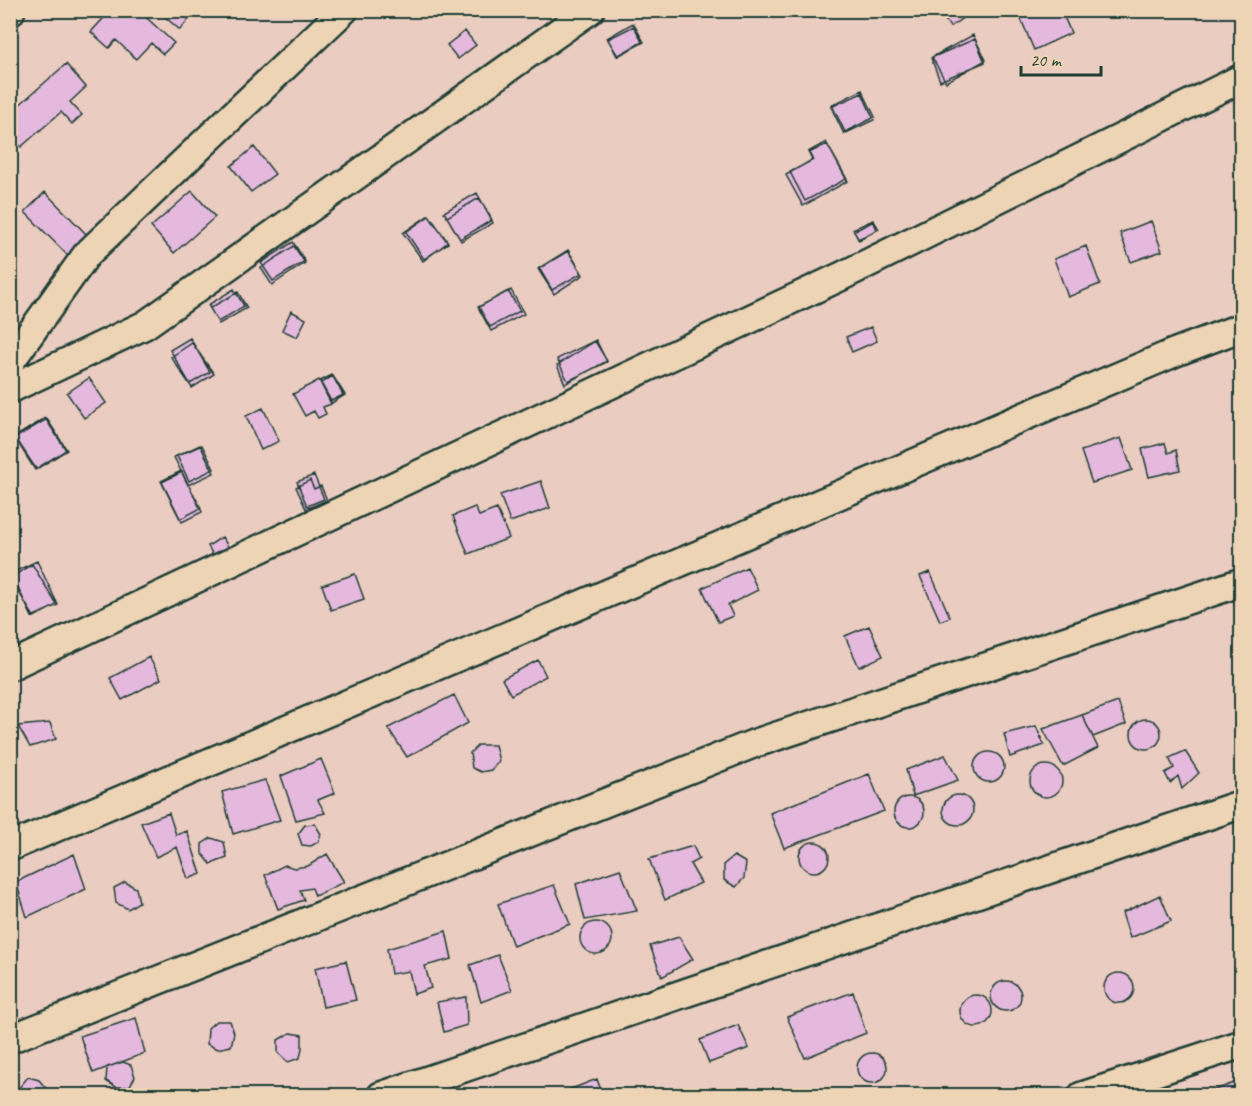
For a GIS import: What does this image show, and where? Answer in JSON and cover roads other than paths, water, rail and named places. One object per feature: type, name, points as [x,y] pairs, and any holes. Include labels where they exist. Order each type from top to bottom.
[{"type":"street","points":[[10,362],[87,254],[344,10]]},
{"type":"street","points":[[10,389],[145,325],[590,10]]},
{"type":"street","points":[[10,666],[842,276],[1242,78]]},
{"type":"street","points":[[10,847],[1132,370],[1242,327]]},
{"type":"street","points":[[10,1039],[753,744],[1242,582]]},
{"type":"street","points":[[381,1095],[1242,804]]},
{"type":"street","points":[[1092,1094],[1242,1044]]}]
